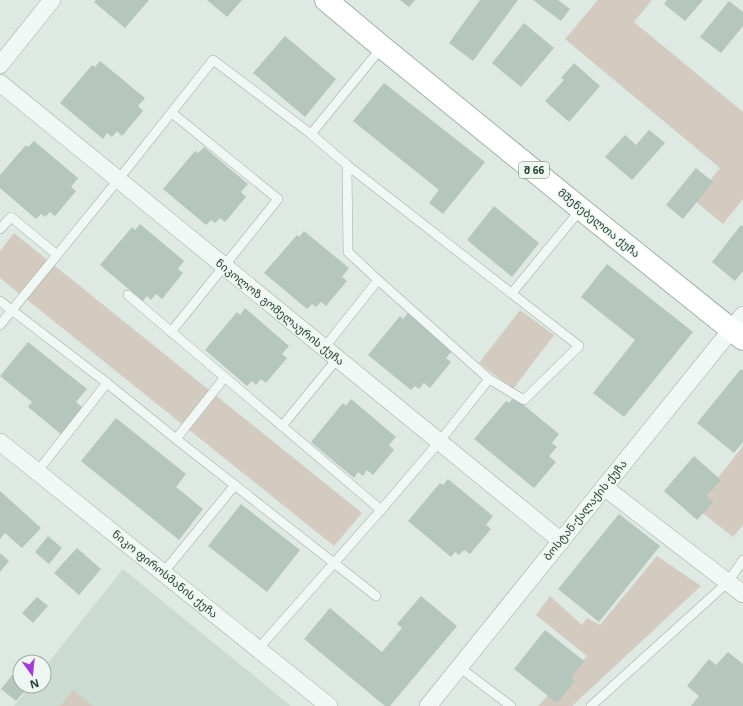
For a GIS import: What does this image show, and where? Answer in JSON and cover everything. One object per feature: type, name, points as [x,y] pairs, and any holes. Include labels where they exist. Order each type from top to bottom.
[{"type":"main road","name":"მშენებელთა ქუჩა","points":[[326,0],[581,209],[739,328]]},
{"type":"street","points":[[0,65],[52,0]]},
{"type":"street","name":"ნიკოლოზ გომელაურის ქუჩა","points":[[0,83],[561,541]]},
{"type":"street","name":"ბოსტან-ქალაქის ქუჩა","points":[[428,706],[604,487],[739,328]]},
{"type":"street","name":"ნიკო ფიროსმანის ქუჩა","points":[[0,442],[329,706]]},
{"type":"street","points":[[604,487],[743,594]]},
{"type":"lane","points":[[311,134],[382,47]]},
{"type":"lane","points":[[0,325],[172,113],[213,60],[311,134],[347,165],[579,346],[524,400],[489,379],[348,252],[347,165]]},
{"type":"lane","points":[[171,332],[278,199],[172,113]]},
{"type":"lane","points":[[512,293],[581,209]]},
{"type":"lane","points":[[0,229],[11,217],[57,255]]},
{"type":"lane","points":[[282,426],[331,354],[378,280]]},
{"type":"lane","points":[[128,295],[381,510]]},
{"type":"lane","points":[[0,301],[107,383],[376,596]]},
{"type":"lane","points":[[176,439],[225,377]]},
{"type":"lane","points":[[258,649],[381,510],[439,442],[489,379]]},
{"type":"lane","points":[[37,472],[107,383]]},
{"type":"lane","points":[[164,574],[235,485]]},
{"type":"lane","points":[[591,706],[728,582],[743,560]]},
{"type":"lane","points":[[459,667],[511,706]]},
{"type":"shaded area","points":[[598,0],[652,0],[634,22],[743,112],[743,199],[723,224],[694,200],[720,168],[565,39]]},
{"type":"shaded area","points":[[14,233],[362,513],[334,546],[0,278],[0,251]]},
{"type":"shaded area","points":[[520,310],[554,335],[513,389],[479,363]]},
{"type":"shaded area","points":[[743,446],[743,525],[733,537],[695,507]]},
{"type":"shaded area","points":[[657,556],[701,586],[572,706],[538,706],[587,656],[536,615],[550,596],[582,625],[587,618],[600,625]]},
{"type":"shaded area","points":[[123,569],[291,706],[14,706],[24,694],[52,694],[52,658]]},
{"type":"shaded area","points":[[73,690],[93,706],[60,706]]},
{"type":"building","points":[[96,0],[149,0],[125,28],[94,2]]},
{"type":"building","points":[[207,0],[242,0],[227,17]]},
{"type":"building","points":[[400,0],[415,0],[409,7]]},
{"type":"building","points":[[480,0],[518,0],[473,61],[449,43]]},
{"type":"building","points":[[533,0],[558,0],[570,9],[561,21]]},
{"type":"building","points":[[667,0],[703,0],[685,21],[664,4]]},
{"type":"building","points":[[729,1],[743,12],[743,26],[721,53],[700,37]]},
{"type":"building","points":[[524,23],[554,48],[521,87],[492,63]]},
{"type":"building","points":[[285,36],[336,79],[305,117],[253,73]]},
{"type":"building","points":[[100,61],[145,98],[138,106],[143,111],[122,136],[117,131],[112,137],[107,133],[103,139],[60,103],[92,65],[95,67]]},
{"type":"building","points":[[574,63],[600,86],[569,122],[545,101],[564,80],[561,78]]},
{"type":"building","points":[[384,83],[485,162],[443,214],[429,203],[439,190],[353,121]]},
{"type":"building","points":[[649,130],[665,143],[632,180],[605,157],[625,135],[636,145]]},
{"type":"building","points":[[34,141],[78,178],[71,187],[76,191],[55,216],[50,212],[45,217],[41,214],[36,219],[0,188],[0,175],[26,145],[28,147]]},
{"type":"building","points":[[204,147],[248,184],[241,192],[246,197],[225,222],[220,218],[215,223],[211,220],[206,225],[163,189],[195,151],[198,153]]},
{"type":"building","points":[[696,168],[713,182],[683,219],[666,205]]},
{"type":"building","points":[[494,206],[539,243],[512,277],[467,240]]},
{"type":"building","points":[[140,224],[184,261],[178,269],[183,273],[162,299],[156,294],[151,300],[147,296],[143,301],[100,265],[132,227],[135,230]]},
{"type":"building","points":[[741,225],[743,227],[743,271],[735,281],[712,262]]},
{"type":"building","points":[[304,231],[349,268],[342,277],[347,281],[326,306],[321,302],[316,307],[312,304],[307,309],[264,273],[297,235],[299,237]]},
{"type":"building","points":[[607,264],[693,332],[624,417],[593,393],[635,340],[581,297]]},
{"type":"building","points":[[245,308],[289,346],[282,354],[287,358],[266,383],[261,379],[256,385],[252,381],[247,386],[205,350],[237,312],[240,315]]},
{"type":"building","points":[[408,313],[453,350],[446,358],[451,362],[430,388],[424,383],[419,389],[415,386],[411,390],[368,355],[400,316],[403,319]]},
{"type":"building","points":[[28,342],[87,389],[76,402],[83,408],[62,435],[28,407],[32,402],[0,376]]},
{"type":"building","points":[[741,369],[743,371],[743,442],[734,453],[697,423]]},
{"type":"building","points":[[514,397],[559,434],[552,443],[557,447],[549,456],[556,462],[534,488],[474,439],[506,401],[509,403]]},
{"type":"building","points":[[351,399],[396,437],[389,445],[394,450],[373,475],[367,470],[363,476],[358,472],[354,478],[311,442],[343,403],[346,406]]},
{"type":"building","points":[[116,418],[186,474],[176,487],[203,509],[179,540],[81,461]]},
{"type":"building","points":[[694,456],[721,480],[706,496],[713,502],[697,520],[664,491]]},
{"type":"building","points":[[448,479],[493,516],[486,525],[491,529],[470,554],[464,550],[459,555],[455,552],[451,557],[408,521],[440,483],[443,485]]},
{"type":"building","points":[[0,491],[41,528],[22,548],[5,533],[0,539]]},
{"type":"building","points":[[241,504],[300,550],[267,592],[208,546]]},
{"type":"building","points":[[619,514],[660,546],[599,622],[558,589]]},
{"type":"building","points":[[48,536],[62,548],[49,564],[35,552]]},
{"type":"building","points":[[77,548],[101,569],[79,595],[54,573]]},
{"type":"building","points":[[0,553],[9,561],[0,572]]},
{"type":"building","points":[[421,596],[457,626],[390,706],[385,706],[304,639],[330,608],[382,652],[402,628],[397,624]]},
{"type":"building","points":[[37,597],[48,606],[33,623],[22,613]]},
{"type":"building","points":[[545,630],[584,661],[571,678],[575,681],[557,703],[514,669]]},
{"type":"building","points":[[728,652],[743,664],[743,706],[691,706],[699,696],[687,686],[709,659],[716,665]]},
{"type":"building","points":[[12,675],[12,694],[22,694],[16,701],[1,689]]}]
